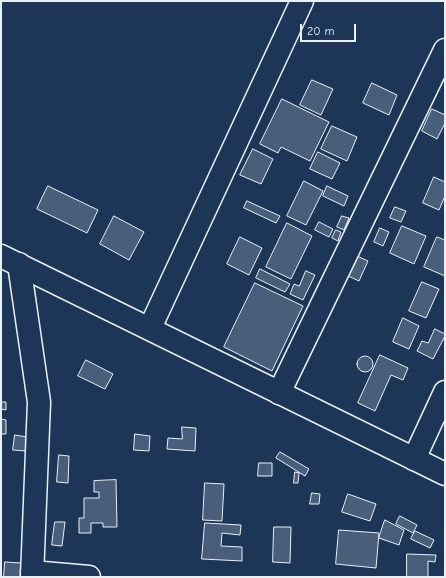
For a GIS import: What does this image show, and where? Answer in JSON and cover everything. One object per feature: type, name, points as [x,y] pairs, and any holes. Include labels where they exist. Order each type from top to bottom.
[{"type":"street","points":[[150,328],[302,1]]},
{"type":"street","points":[[279,393],[438,81],[445,50]]},
{"type":"street","points":[[10,260],[445,474]]},
{"type":"street","points":[[10,260],[39,402],[32,575],[89,577]]},
{"type":"street","points":[[414,459],[445,392]]},
{"type":"building","points":[[312,80],[333,89],[321,115],[300,105]]},
{"type":"building","points":[[372,83],[397,95],[389,115],[363,103]]},
{"type":"building","points":[[282,99],[329,122],[310,161],[281,147],[278,153],[260,144]]},
{"type":"building","points":[[432,109],[445,115],[445,123],[437,139],[422,131]]},
{"type":"building","points":[[332,126],[357,137],[347,161],[321,149]]},
{"type":"building","points":[[253,149],[273,159],[261,184],[240,175]]},
{"type":"building","points":[[318,152],[340,163],[332,179],[310,169]]},
{"type":"building","points":[[434,177],[445,182],[445,196],[439,210],[423,203]]},
{"type":"building","points":[[304,181],[323,191],[306,225],[287,216]]},
{"type":"building","points":[[48,186],[98,210],[87,233],[37,209]]},
{"type":"building","points":[[327,186],[348,196],[344,206],[323,196]]},
{"type":"building","points":[[247,201],[280,216],[276,223],[244,208]]},
{"type":"building","points":[[395,207],[406,211],[401,222],[390,218]]},
{"type":"building","points":[[114,216],[144,232],[129,260],[100,244]]},
{"type":"building","points":[[342,216],[349,218],[344,230],[337,227]]},
{"type":"building","points":[[319,222],[333,229],[329,237],[315,230]]},
{"type":"building","points":[[287,223],[312,236],[291,279],[266,267]]},
{"type":"building","points":[[402,226],[426,236],[414,264],[390,253]]},
{"type":"building","points":[[380,228],[389,232],[383,246],[374,242]]},
{"type":"building","points":[[336,230],[341,232],[338,241],[332,238]]},
{"type":"building","points":[[240,237],[262,248],[249,275],[227,264]]},
{"type":"building","points":[[437,237],[445,240],[445,276],[424,267]]},
{"type":"building","points":[[357,256],[368,261],[359,281],[348,276]]},
{"type":"building","points":[[260,269],[290,284],[285,292],[256,278]]},
{"type":"building","points":[[306,271],[315,275],[303,300],[290,294],[294,284],[299,286]]},
{"type":"building","points":[[422,282],[439,289],[426,318],[409,311]]},
{"type":"building","points":[[255,283],[303,306],[272,371],[224,347]]},
{"type":"building","points":[[403,318],[419,326],[409,349],[393,342]]},
{"type":"building","points":[[435,329],[445,334],[445,336],[433,359],[417,351],[422,341],[428,343]]},
{"type":"building","points":[[380,355],[408,368],[403,380],[391,375],[375,411],[358,403]]},
{"type":"building","points":[[362,356],[368,356],[373,361],[371,370],[368,372],[362,372],[357,367],[357,361]]},
{"type":"building","points":[[86,360],[113,374],[105,389],[78,376]]},
{"type":"building","points":[[1,402],[6,402],[6,410],[1,409]]},
{"type":"building","points":[[1,419],[6,420],[6,434],[1,434]]},
{"type":"building","points":[[182,427],[196,428],[195,451],[167,449],[168,438],[182,439]]},
{"type":"building","points":[[135,434],[150,436],[149,451],[134,450]]},
{"type":"building","points":[[15,435],[27,437],[26,451],[13,450]]},
{"type":"building","points":[[280,452],[309,469],[305,476],[276,458]]},
{"type":"building","points":[[59,455],[69,456],[68,483],[57,482]]},
{"type":"building","points":[[259,463],[272,463],[272,476],[258,476]]},
{"type":"building","points":[[295,472],[299,473],[298,483],[294,483]]},
{"type":"building","points":[[116,480],[117,527],[103,527],[103,523],[91,523],[91,533],[79,533],[79,518],[84,518],[84,498],[99,498],[99,492],[94,492],[94,481]]},
{"type":"building","points":[[205,483],[224,484],[222,521],[203,520]]},
{"type":"building","points":[[312,493],[320,494],[319,504],[310,504]]},
{"type":"building","points":[[348,494],[376,504],[370,521],[342,512]]},
{"type":"building","points":[[400,516],[417,525],[413,533],[396,524]]},
{"type":"building","points":[[385,520],[404,530],[399,545],[379,538]]},
{"type":"building","points":[[55,522],[65,522],[62,546],[52,545]]},
{"type":"building","points":[[205,523],[241,525],[240,535],[222,533],[221,546],[242,547],[242,561],[202,559]]},
{"type":"building","points":[[274,527],[291,527],[290,563],[273,562]]},
{"type":"building","points":[[339,530],[379,533],[376,568],[336,564]]},
{"type":"building","points":[[415,531],[434,540],[430,548],[411,539]]},
{"type":"building","points":[[407,554],[436,555],[435,562],[428,561],[428,577],[407,577]]},
{"type":"building","points":[[5,562],[21,563],[20,577],[4,577]]}]
